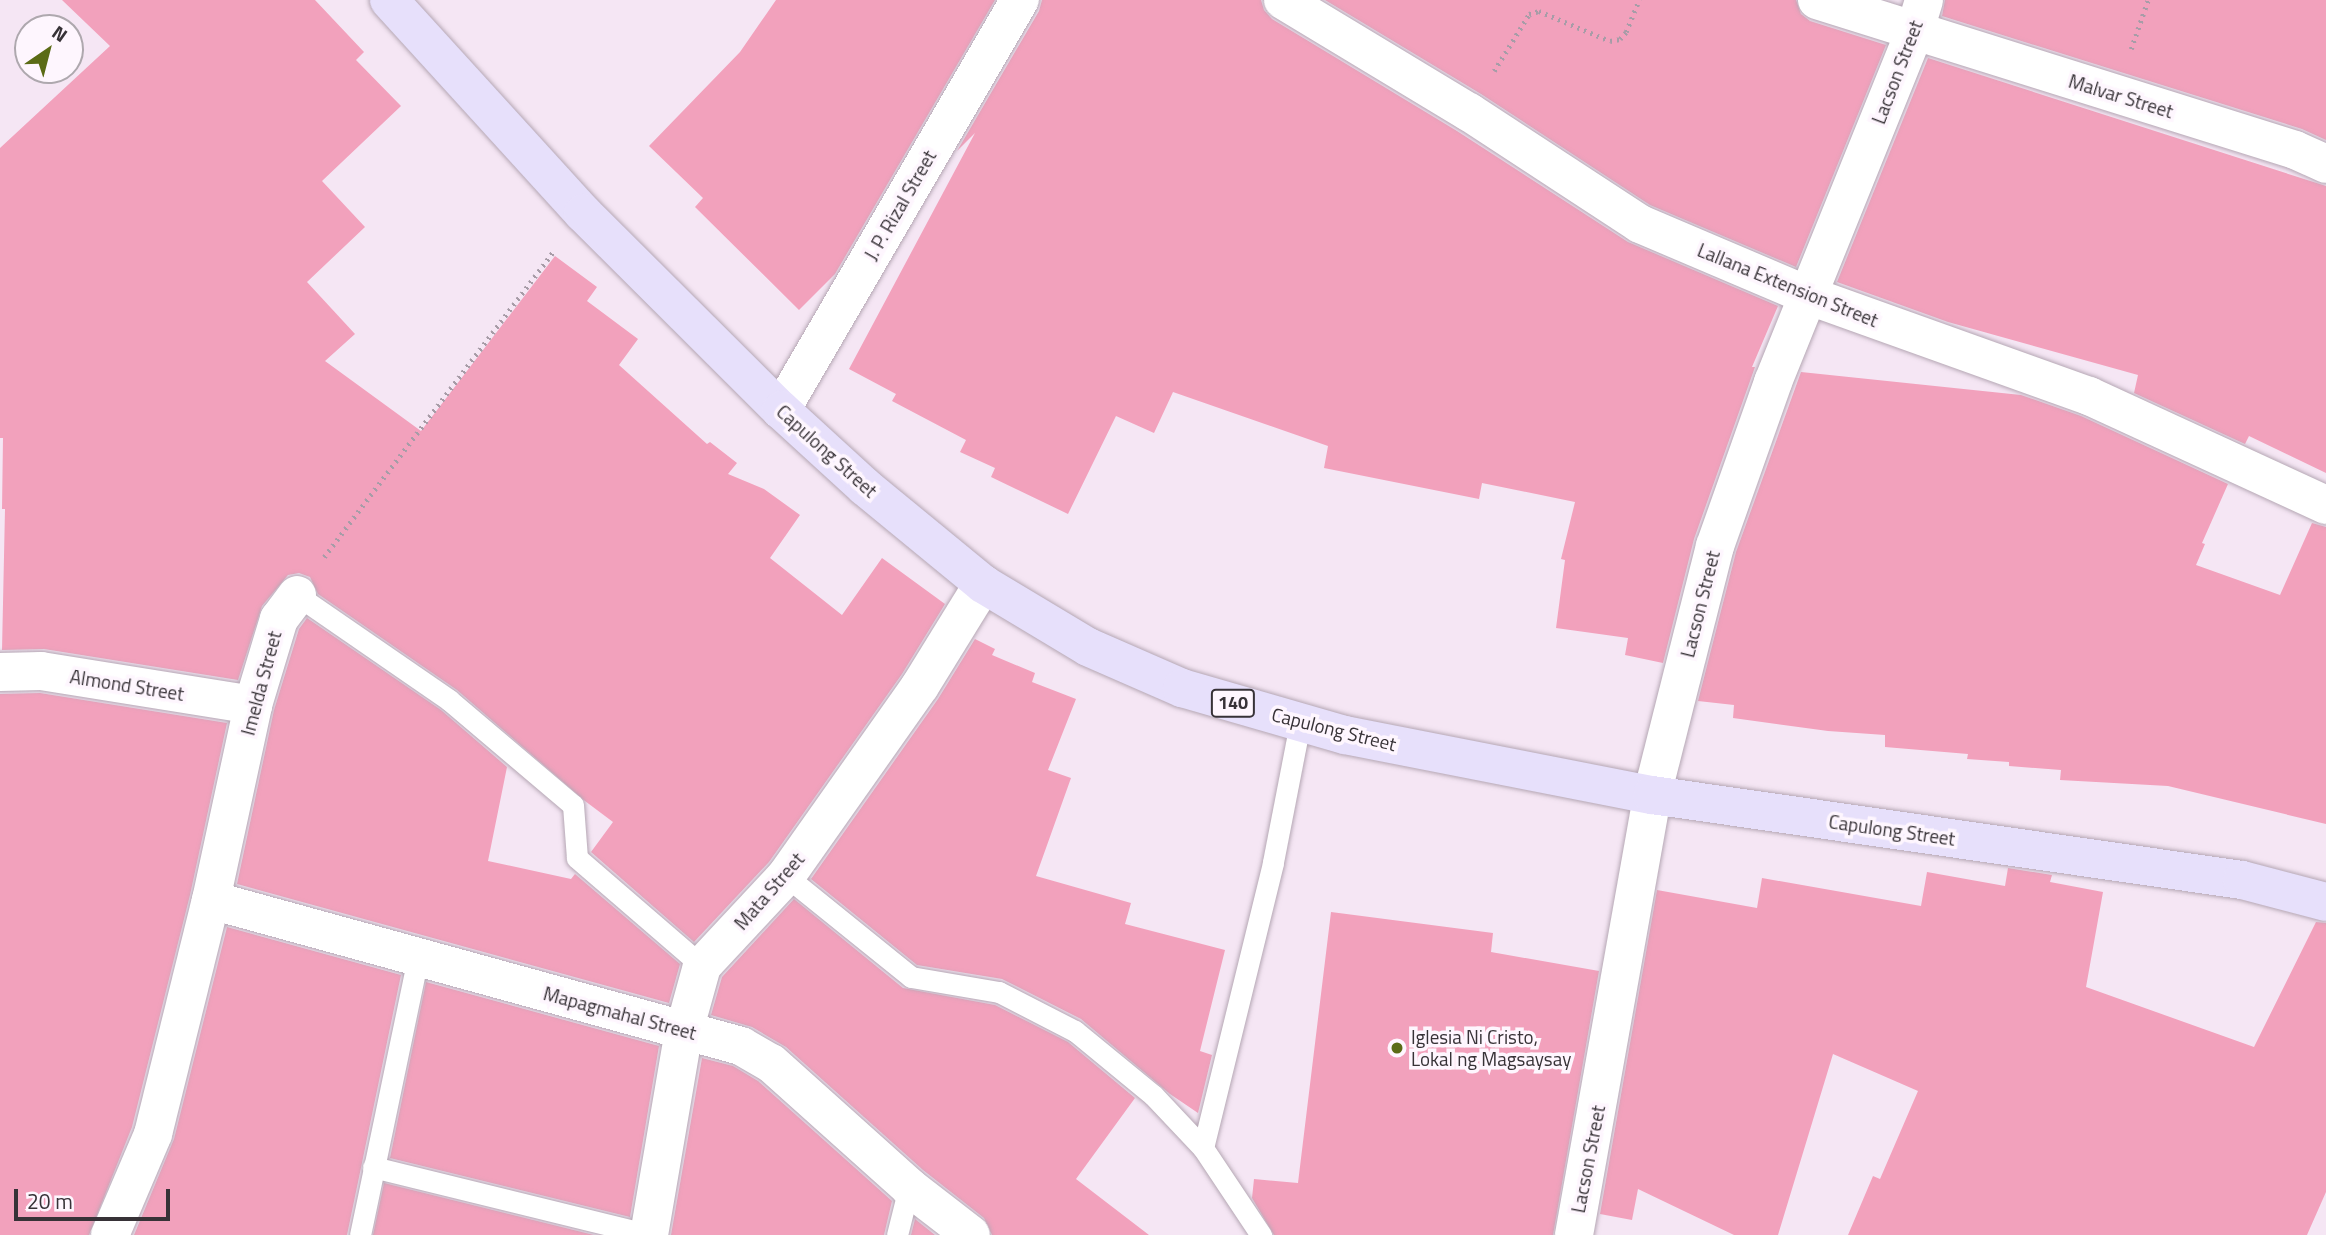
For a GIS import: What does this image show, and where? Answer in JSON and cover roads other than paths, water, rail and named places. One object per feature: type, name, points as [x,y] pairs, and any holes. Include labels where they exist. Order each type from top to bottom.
[{"type":"main road","name":"Capulong Street","points":[[389,0],[583,213],[781,410],[865,487],[983,584],[1088,647],[1182,688],[1300,723],[1652,795],[2242,880],[2326,902]]},
{"type":"street","name":"J. P. Rizal Street","points":[[781,410],[1020,0]]},
{"type":"street","name":"Lallana Extension Street","points":[[1283,0],[1469,112],[1640,224],[1807,295],[2089,396],[2326,505]]},
{"type":"street","name":"Malvar Street","points":[[1817,0],[1919,16],[2295,150],[2326,164]]},
{"type":"street","name":"Lacson Street","points":[[1574,1235],[1652,795],[1715,546],[1807,295],[1919,16]]},
{"type":"street","name":"Mata Street","points":[[649,1235],[684,1031],[702,966],[786,876],[920,686],[983,584]]},
{"type":"street","name":"Imelda Street","points":[[110,1235],[153,1134],[211,900],[253,705],[279,619],[297,595]]},
{"type":"street","name":"Almond Street","points":[[0,672],[41,671],[253,705]]},
{"type":"street","name":"Mapagmahal Street","points":[[211,900],[741,1046],[771,1063],[909,1187],[971,1235]]},
{"type":"lane","points":[[297,595],[449,700],[573,805],[577,858],[702,966]]},
{"type":"lane","points":[[1203,1148],[1273,862],[1300,723]]},
{"type":"lane","points":[[786,876],[911,977],[999,992],[1075,1031],[1153,1095],[1203,1148],[1261,1235]]},
{"type":"lane","points":[[360,1235],[418,958]]},
{"type":"lane","points":[[373,1167],[649,1235]]},
{"type":"lane","points":[[897,1235],[909,1187]]},
{"type":"place","name":"Iglesia Ni Cristo, Lokal ng Magsaysay","points":[[1397,1048]]}]
